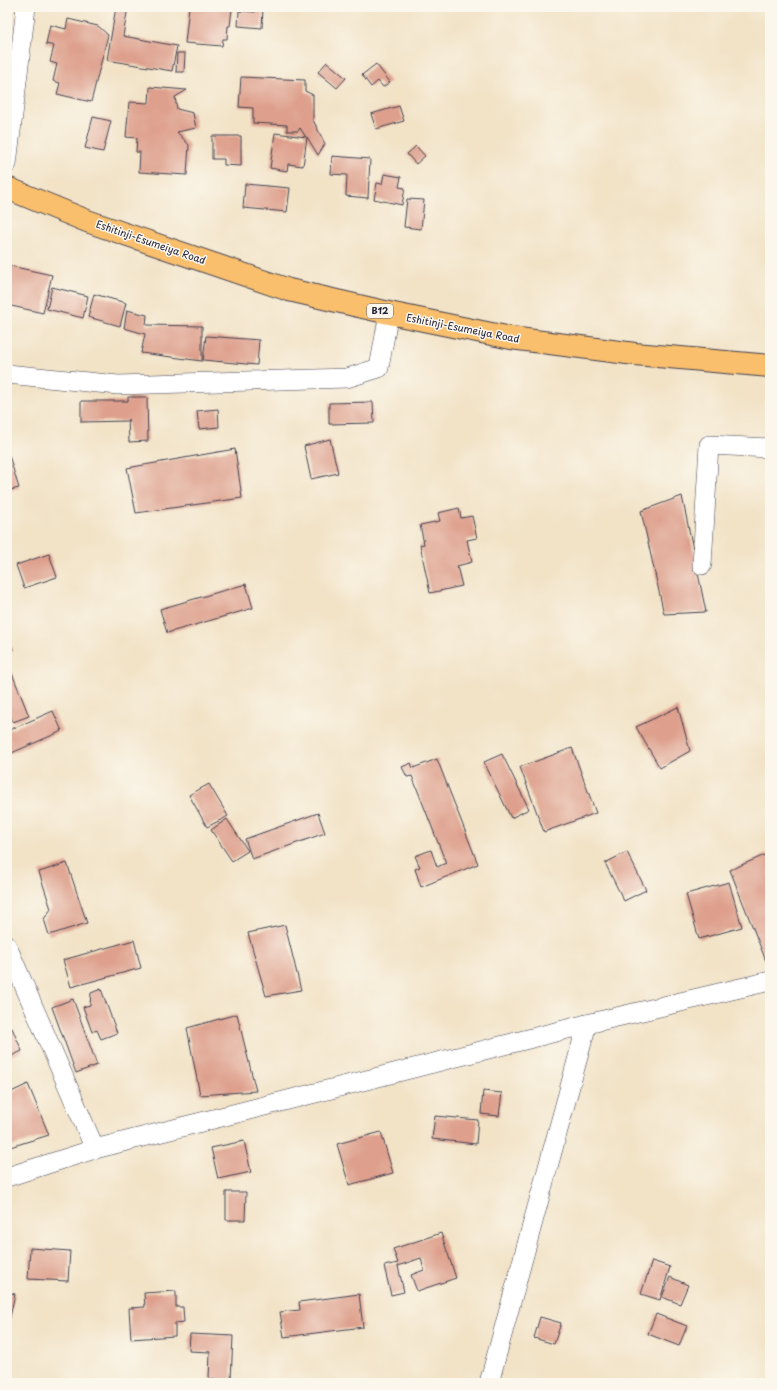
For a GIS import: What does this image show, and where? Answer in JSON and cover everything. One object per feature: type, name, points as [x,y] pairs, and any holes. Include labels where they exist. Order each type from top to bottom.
[{"type":"highway","name":"Eshitinji-Esumeiya Road","points":[[7,188],[87,221],[289,290],[389,313],[511,338],[635,354],[770,366]]},
{"type":"street","points":[[7,164],[26,7]]},
{"type":"street","points":[[7,374],[118,384],[347,378],[379,368],[389,313]]},
{"type":"street","points":[[702,565],[709,445],[770,448]]},
{"type":"street","points":[[7,946],[95,1149]]},
{"type":"street","points":[[7,1177],[95,1149],[587,1024],[770,981]]},
{"type":"street","points":[[489,1383],[587,1024]]},
{"type":"building","points":[[116,7],[128,7],[123,36],[177,46],[172,71],[107,60]]},
{"type":"building","points":[[189,7],[251,7],[251,10],[232,9],[227,39],[223,39],[222,46],[185,43]]},
{"type":"building","points":[[255,7],[263,7],[262,28],[238,26],[239,11],[255,12]]},
{"type":"building","points":[[68,19],[98,26],[108,35],[91,102],[57,94],[60,83],[53,81],[57,64],[50,62],[54,46],[46,44],[50,25],[66,29]]},
{"type":"building","points":[[177,53],[185,53],[184,72],[176,72]]},
{"type":"building","points":[[327,62],[346,78],[337,88],[318,72]]},
{"type":"building","points":[[376,64],[390,82],[383,87],[378,81],[371,87],[362,75]]},
{"type":"building","points":[[241,77],[305,80],[305,91],[313,95],[313,120],[325,144],[318,155],[307,137],[303,166],[288,164],[287,171],[270,168],[275,133],[306,137],[300,128],[298,131],[287,131],[287,125],[253,123],[253,108],[239,107]]},
{"type":"building","points":[[150,87],[187,90],[175,97],[177,109],[193,113],[196,128],[177,132],[189,145],[187,175],[139,172],[140,152],[136,152],[137,138],[126,137],[129,102],[149,103]]},
{"type":"building","points":[[399,106],[404,121],[376,129],[371,114]]},
{"type":"building","points":[[93,117],[111,121],[103,152],[85,148]]},
{"type":"building","points":[[212,136],[241,136],[241,166],[224,165],[224,159],[212,159]]},
{"type":"building","points":[[416,146],[425,156],[416,164],[407,154]]},
{"type":"building","points":[[332,156],[370,159],[368,198],[346,196],[347,175],[331,174]]},
{"type":"building","points":[[384,174],[401,177],[399,187],[405,188],[402,205],[374,199],[377,183],[382,184]]},
{"type":"building","points":[[245,184],[290,188],[287,212],[243,208]]},
{"type":"building","points":[[407,199],[424,200],[421,229],[404,227]]},
{"type":"building","points":[[10,266],[52,275],[43,313],[7,305],[7,278]]},
{"type":"building","points":[[52,287],[88,296],[83,318],[47,309]]},
{"type":"building","points":[[94,294],[126,303],[120,326],[88,317]]},
{"type":"building","points":[[127,310],[147,315],[146,325],[202,326],[202,361],[141,353],[145,334],[124,328]]},
{"type":"building","points":[[206,336],[259,340],[257,365],[203,360]]},
{"type":"building","points":[[128,397],[147,397],[148,441],[129,442],[128,419],[128,421],[81,422],[81,401],[128,401]]},
{"type":"building","points":[[373,402],[374,423],[329,424],[329,403]]},
{"type":"building","points":[[218,409],[219,427],[199,429],[197,411]]},
{"type":"building","points":[[330,439],[338,473],[311,479],[304,446]]},
{"type":"building","points":[[7,449],[19,488],[7,491]]},
{"type":"building","points":[[235,449],[242,498],[136,513],[127,468]]},
{"type":"building","points":[[682,496],[706,612],[664,614],[641,511]]},
{"type":"building","points":[[459,508],[461,518],[472,516],[477,538],[467,540],[472,562],[457,566],[462,586],[430,593],[420,545],[424,544],[420,525],[440,521],[438,513]]},
{"type":"building","points":[[49,554],[57,577],[24,588],[16,565]]},
{"type":"building","points":[[246,584],[253,608],[167,633],[160,609]]},
{"type":"building","points":[[7,635],[13,650],[7,652]]},
{"type":"building","points":[[7,661],[29,716],[13,722],[7,707]]},
{"type":"building","points":[[678,707],[690,751],[660,768],[636,727]]},
{"type":"building","points":[[53,711],[62,731],[7,755],[7,731]]},
{"type":"building","points":[[572,748],[596,813],[544,832],[520,767]]},
{"type":"building","points":[[502,754],[529,809],[511,818],[484,762]]},
{"type":"building","points":[[437,759],[478,864],[421,887],[415,869],[420,867],[415,856],[431,850],[437,867],[446,863],[412,776],[407,777],[402,767],[411,763],[413,768]]},
{"type":"building","points":[[209,784],[228,816],[207,827],[189,795]]},
{"type":"building","points":[[318,813],[325,833],[252,859],[245,839]]},
{"type":"building","points":[[227,819],[248,851],[232,861],[211,830]]},
{"type":"building","points":[[627,852],[646,890],[624,901],[605,863]]},
{"type":"building","points":[[767,854],[770,861],[770,959],[766,961],[730,870]]},
{"type":"building","points":[[67,863],[87,923],[49,935],[44,919],[51,909],[39,872]]},
{"type":"building","points":[[729,882],[742,927],[699,939],[686,894]]},
{"type":"building","points":[[285,925],[301,990],[266,996],[248,933]]},
{"type":"building","points":[[134,940],[141,968],[71,987],[63,960]]},
{"type":"building","points":[[101,989],[117,1033],[101,1039],[97,1030],[92,1032],[83,1007],[90,1005],[91,993]]},
{"type":"building","points":[[73,999],[97,1065],[76,1073],[52,1007]]},
{"type":"building","points":[[237,1014],[256,1091],[200,1095],[187,1028]]},
{"type":"building","points":[[12,1028],[22,1051],[7,1058],[7,1030]]},
{"type":"building","points":[[28,1084],[49,1135],[7,1148],[7,1094]]},
{"type":"building","points":[[483,1091],[502,1093],[499,1116],[481,1114]]},
{"type":"building","points":[[435,1116],[478,1120],[476,1144],[432,1139]]},
{"type":"building","points":[[381,1132],[393,1173],[349,1185],[337,1144]]},
{"type":"building","points":[[244,1141],[251,1172],[218,1179],[211,1148]]},
{"type":"building","points":[[226,1192],[246,1192],[245,1220],[226,1220]]},
{"type":"building","points":[[441,1233],[456,1278],[417,1291],[411,1275],[424,1270],[421,1258],[398,1266],[404,1292],[391,1295],[384,1266],[398,1263],[393,1249]]},
{"type":"building","points":[[30,1248],[70,1251],[68,1281],[28,1279]]},
{"type":"building","points":[[652,1261],[670,1267],[660,1300],[641,1294]]},
{"type":"building","points":[[670,1277],[688,1285],[680,1304],[662,1297]]},
{"type":"building","points":[[176,1291],[176,1307],[183,1307],[184,1322],[175,1323],[175,1336],[131,1339],[129,1308],[145,1307],[144,1293]]},
{"type":"building","points":[[7,1292],[15,1294],[8,1326],[7,1325]]},
{"type":"building","points":[[359,1294],[363,1327],[284,1337],[280,1312],[300,1310],[299,1302]]},
{"type":"building","points":[[656,1314],[687,1326],[679,1346],[648,1334]]},
{"type":"building","points":[[540,1317],[561,1323],[554,1344],[534,1338]]},
{"type":"building","points":[[190,1334],[233,1336],[231,1380],[209,1379],[210,1352],[189,1351]]}]
